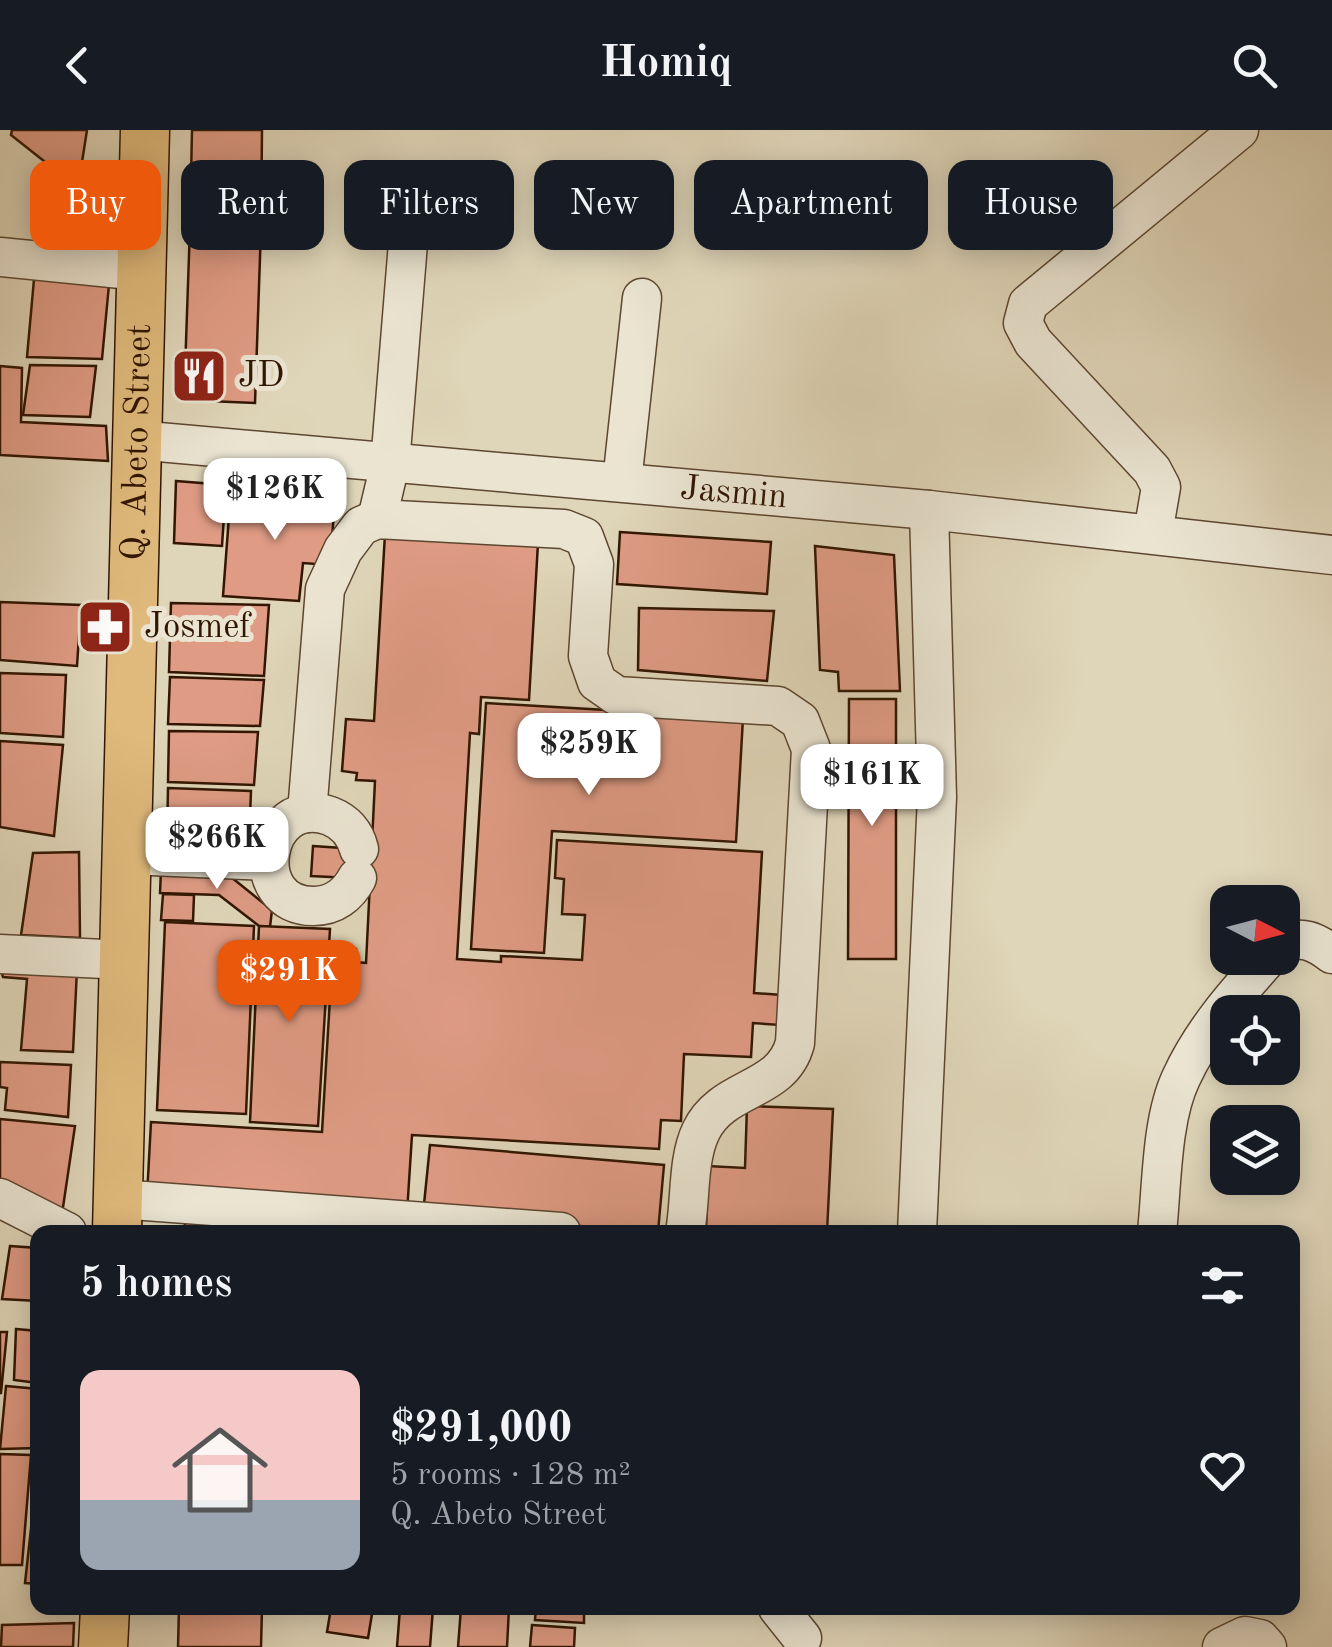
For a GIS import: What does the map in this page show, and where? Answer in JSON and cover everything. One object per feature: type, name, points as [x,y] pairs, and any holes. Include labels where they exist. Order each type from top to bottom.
[{"type":"main road","name":"Q. Abeto Street","points":[[118,1216],[145,130]]},
{"type":"main road","points":[[103,1647],[105,1615]]},
{"type":"street","points":[[1153,534],[1160,487],[1152,470],[1033,342],[1023,323],[1028,304],[1239,130]]},
{"type":"street","points":[[378,518],[390,464],[407,250]]},
{"type":"street","points":[[0,257],[141,270]]},
{"type":"street","points":[[622,482],[642,298]]},
{"type":"street","name":"Jasmin","points":[[136,440],[929,510],[1332,556]]},
{"type":"street","points":[[917,1225],[936,798],[929,510]]},
{"type":"street","points":[[308,813],[325,589],[352,538],[361,526],[378,518],[564,529],[584,537],[594,564],[588,656],[597,682],[617,696],[778,706],[800,721],[811,749],[795,1043],[790,1062],[778,1074],[722,1104],[701,1132],[686,1225]]},
{"type":"street","points":[[308,813],[336,818],[348,827],[358,864],[341,898],[310,907],[282,893],[273,882],[268,861],[273,838],[282,827],[308,813]]},
{"type":"street","points":[[128,855],[268,861]]},
{"type":"street","points":[[1300,940],[1317,942],[1332,954]]},
{"type":"street","points":[[0,954],[125,960]]},
{"type":"street","points":[[1158,1225],[1171,1110],[1180,1079],[1222,1010],[1253,975]]},
{"type":"street","points":[[0,1198],[53,1225]]},
{"type":"street","points":[[118,1216],[367,1225]]},
{"type":"street","points":[[784,1615],[802,1638]]},
{"type":"street","points":[[1222,1647],[1245,1636],[1260,1639],[1267,1647]]},
{"type":"building","points":[[12,130],[87,130],[82,160],[43,160],[11,135]]},
{"type":"building","points":[[192,130],[262,130],[262,160],[191,160]]},
{"type":"building","points":[[189,250],[260,250],[255,403],[184,400]]},
{"type":"building","points":[[35,268],[110,274],[102,359],[27,357]]},
{"type":"building","points":[[30,365],[96,366],[90,417],[23,415]]},
{"type":"building","points":[[0,366],[22,368],[21,422],[106,426],[108,461],[0,455]]},
{"type":"building","points":[[176,481],[226,485],[222,546],[174,543]]},
{"type":"building","points":[[231,490],[335,499],[330,565],[303,563],[299,601],[223,596]]},
{"type":"building","points":[[620,532],[771,542],[767,594],[617,584]]},
{"type":"building","points":[[385,534],[538,543],[529,700],[481,697],[479,734],[470,733],[457,959],[501,962],[501,956],[582,960],[585,915],[562,914],[564,879],[555,878],[557,840],[762,852],[754,993],[782,995],[780,1025],[753,1023],[751,1057],[684,1054],[681,1121],[661,1120],[659,1149],[412,1135],[407,1213],[147,1196],[151,1122],[322,1132],[333,948],[356,949],[356,962],[366,963],[375,781],[356,780],[357,773],[342,771],[346,719],[374,721]]},
{"type":"building","points":[[815,546],[894,555],[900,691],[839,691],[838,672],[820,670]]},
{"type":"building","points":[[0,602],[81,605],[77,666],[0,660]]},
{"type":"building","points":[[171,603],[269,605],[264,676],[169,672]]},
{"type":"building","points":[[639,608],[774,611],[767,681],[638,670]]},
{"type":"building","points":[[0,673],[66,675],[63,737],[0,733]]},
{"type":"building","points":[[170,677],[264,680],[260,726],[168,724]]},
{"type":"building","points":[[849,699],[896,699],[896,959],[848,959]]},
{"type":"building","points":[[486,703],[743,718],[736,842],[552,831],[544,953],[471,949]]},
{"type":"building","points":[[169,731],[258,732],[254,785],[168,782]]},
{"type":"building","points":[[0,741],[63,745],[54,836],[0,827]]},
{"type":"building","points":[[168,788],[251,791],[249,841],[167,839]]},
{"type":"building","points":[[313,846],[371,850],[370,879],[311,876]]},
{"type":"building","points":[[79,852],[80,938],[21,935],[33,853]]},
{"type":"building","points":[[161,870],[226,873],[272,910],[270,927],[259,926],[219,895],[160,893]]},
{"type":"building","points":[[163,894],[194,895],[193,921],[161,920]]},
{"type":"building","points":[[165,922],[254,926],[246,1114],[157,1110]]},
{"type":"building","points":[[259,926],[330,929],[318,1126],[250,1122]]},
{"type":"building","points":[[0,966],[77,969],[73,1052],[21,1050],[27,979],[3,977]]},
{"type":"building","points":[[0,1062],[71,1065],[68,1117],[5,1110],[7,1088],[0,1087]]},
{"type":"building","points":[[747,1106],[833,1109],[827,1225],[706,1225],[708,1166],[745,1168]]},
{"type":"building","points":[[0,1119],[75,1126],[61,1221],[0,1192]]},
{"type":"building","points":[[430,1145],[664,1165],[659,1225],[567,1225],[423,1214]]},
{"type":"building","points":[[186,1216],[301,1225],[185,1225]]},
{"type":"building","points":[[10,1246],[30,1247],[30,1301],[2,1299]]},
{"type":"building","points":[[16,1329],[30,1330],[30,1382],[14,1380]]},
{"type":"building","points":[[0,1332],[7,1332],[1,1393],[0,1393]]},
{"type":"building","points":[[6,1386],[30,1388],[30,1448],[0,1449]]},
{"type":"building","points":[[0,1454],[30,1455],[22,1565],[0,1565]]},
{"type":"building","points":[[30,1538],[30,1583],[25,1583]]},
{"type":"building","points":[[179,1615],[262,1615],[261,1647],[178,1647]]},
{"type":"building","points":[[330,1615],[372,1615],[368,1638],[327,1632]]},
{"type":"building","points":[[399,1615],[432,1615],[430,1647],[397,1647]]},
{"type":"building","points":[[460,1615],[509,1615],[507,1647],[458,1647]]},
{"type":"building","points":[[535,1615],[584,1615],[584,1623],[535,1620]]},
{"type":"building","points":[[74,1623],[73,1647],[1,1647],[2,1625]]},
{"type":"building","points":[[532,1625],[575,1628],[574,1647],[530,1647]]},
{"type":"place","name":"JD","points":[[199,376]]},
{"type":"place","name":"Josmef","points":[[105,627]]}]
